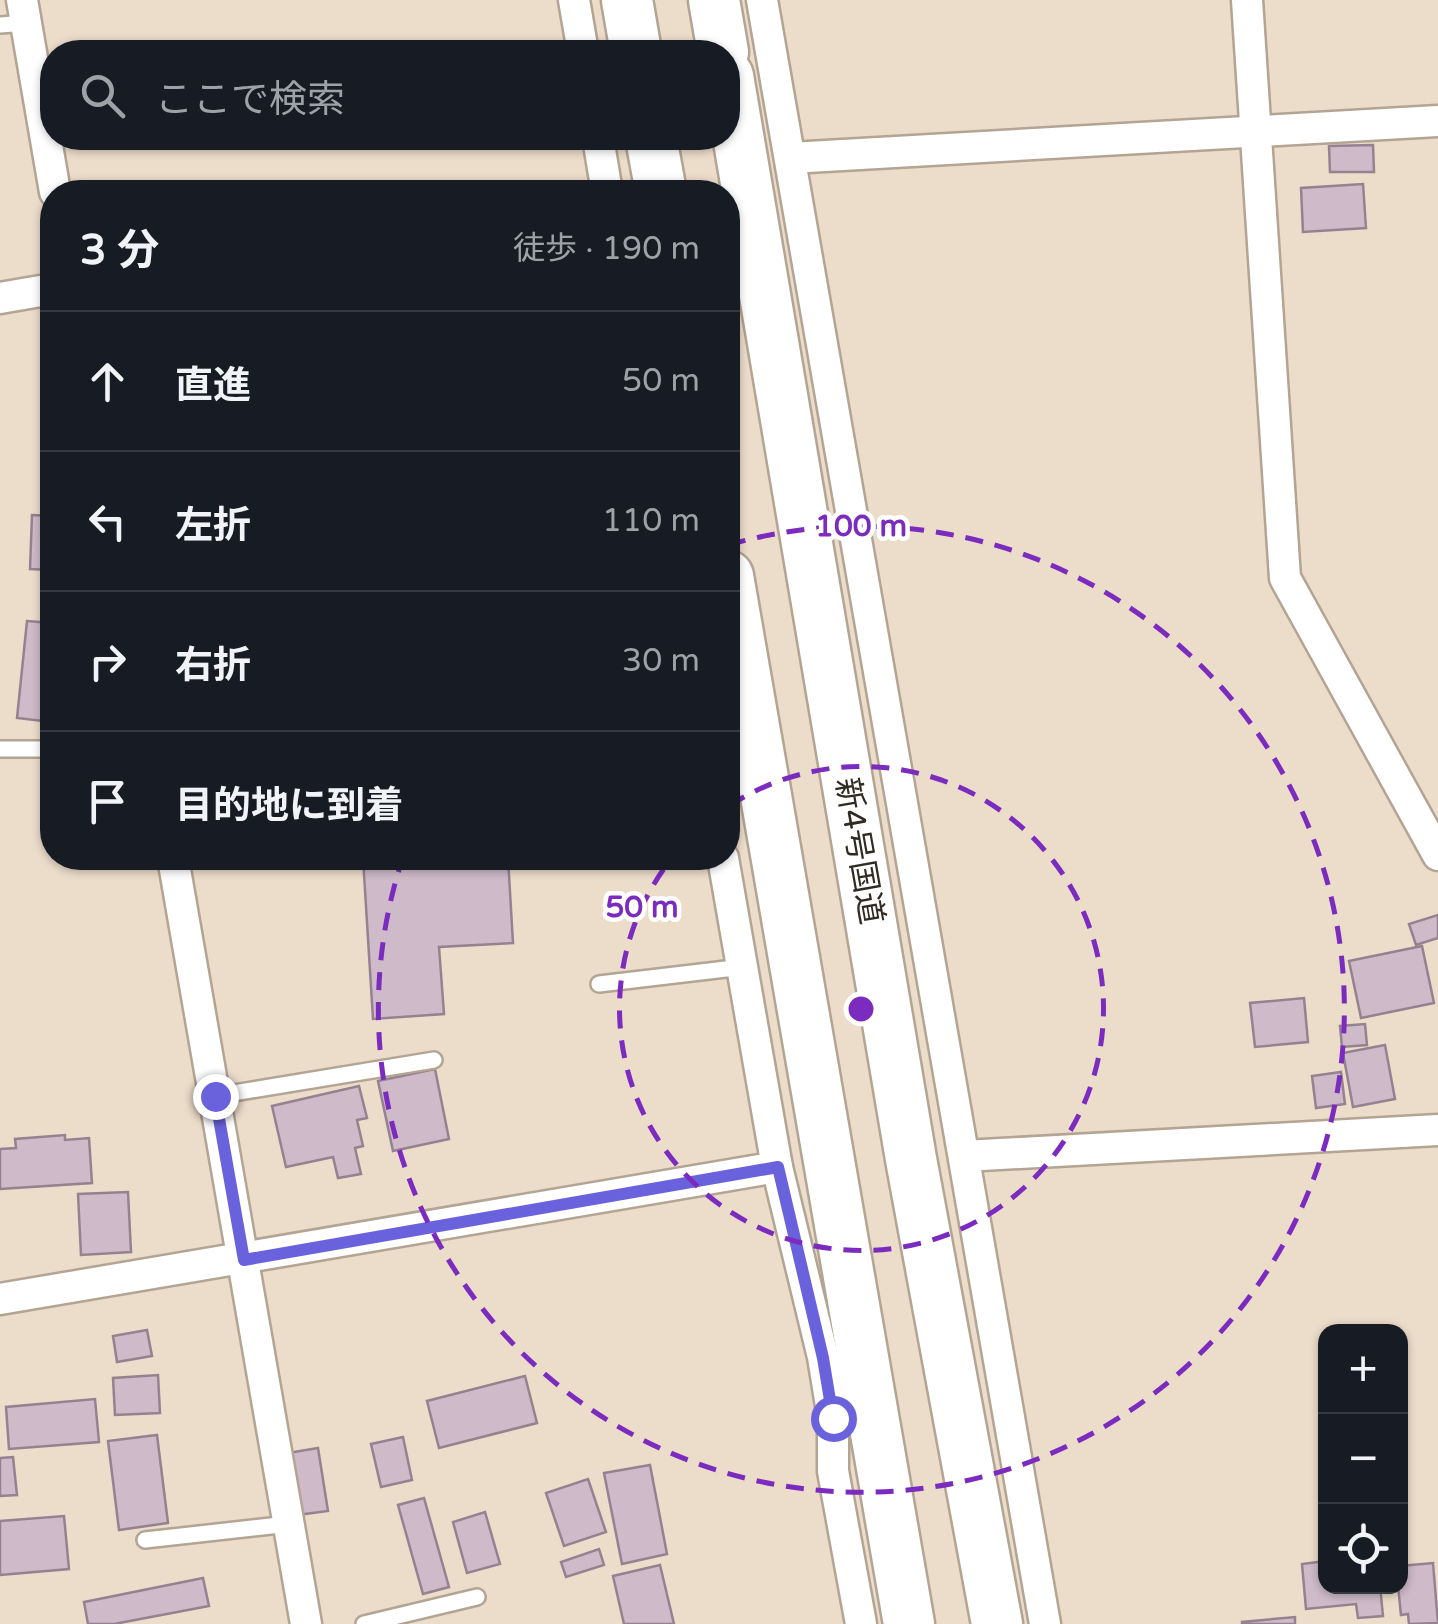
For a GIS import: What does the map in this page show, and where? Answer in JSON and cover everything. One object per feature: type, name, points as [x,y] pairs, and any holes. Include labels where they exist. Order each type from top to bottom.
[{"type":"highway","points":[[627,0],[634,40]]},
{"type":"highway","points":[[714,0],[721,40]]},
{"type":"highway","name":"新4号国道","points":[[740,147],[882,989],[997,1624]]},
{"type":"highway","points":[[654,150],[659,180]]},
{"type":"highway","points":[[740,658],[841,1349],[910,1624]]},
{"type":"street","points":[[574,0],[581,40]]},
{"type":"street","points":[[762,0],[1045,1624]]},
{"type":"street","points":[[1247,0],[1284,578],[1438,855]]},
{"type":"street","points":[[16,16],[40,122]]},
{"type":"street","points":[[790,158],[1438,121]]},
{"type":"street","points":[[46,150],[53,180]]},
{"type":"street","points":[[600,150],[605,180]]},
{"type":"street","points":[[0,298],[40,290]]},
{"type":"street","points":[[176,870],[306,1624]]},
{"type":"street","points":[[726,870],[778,1167],[841,1349],[833,1418],[833,1471],[862,1624]]},
{"type":"street","points":[[882,989],[932,976]]},
{"type":"street","points":[[964,1156],[1438,1130]]},
{"type":"street","points":[[0,1299],[778,1167]]},
{"type":"lane","points":[[0,748],[40,749]]},
{"type":"lane","points":[[599,984],[742,967]]},
{"type":"lane","points":[[215,1096],[434,1060]]},
{"type":"lane","points":[[145,1540],[289,1524]]},
{"type":"lane","points":[[364,1624],[477,1597]]},
{"type":"building","points":[[1373,145],[1374,172],[1330,172],[1329,146]]},
{"type":"building","points":[[1363,184],[1366,228],[1303,232],[1301,188]]},
{"type":"building","points":[[32,515],[40,515],[40,569],[30,569]]},
{"type":"building","points":[[27,621],[40,622],[40,721],[17,718]]},
{"type":"building","points":[[364,870],[509,870],[513,943],[439,947],[444,1014],[373,1019]]},
{"type":"building","points":[[1438,915],[1438,938],[1416,945],[1409,924]]},
{"type":"building","points":[[1422,946],[1434,1003],[1361,1018],[1349,961]]},
{"type":"building","points":[[1304,998],[1308,1042],[1255,1047],[1250,1003]]},
{"type":"building","points":[[1365,1024],[1367,1045],[1342,1047],[1340,1026]]},
{"type":"building","points":[[1385,1045],[1395,1099],[1353,1107],[1343,1053]]},
{"type":"building","points":[[435,1069],[449,1139],[393,1151],[378,1081]]},
{"type":"building","points":[[1341,1072],[1345,1104],[1316,1108],[1312,1076]]},
{"type":"building","points":[[359,1086],[367,1118],[357,1120],[363,1146],[355,1148],[361,1174],[338,1178],[333,1157],[286,1167],[272,1106]]},
{"type":"building","points":[[65,1135],[65,1140],[89,1138],[92,1183],[0,1189],[0,1149],[16,1148],[15,1139]]},
{"type":"building","points":[[128,1192],[131,1252],[81,1255],[78,1194]]},
{"type":"building","points":[[147,1330],[152,1356],[117,1362],[113,1336]]},
{"type":"building","points":[[158,1375],[160,1413],[115,1415],[113,1378]]},
{"type":"building","points":[[525,1376],[537,1423],[439,1448],[427,1401]]},
{"type":"building","points":[[95,1399],[99,1442],[9,1449],[6,1407]]},
{"type":"building","points":[[157,1435],[168,1523],[119,1530],[108,1441]]},
{"type":"building","points":[[403,1437],[412,1480],[381,1487],[371,1444]]},
{"type":"building","points":[[318,1448],[328,1511],[297,1515],[288,1453]]},
{"type":"building","points":[[13,1457],[17,1495],[0,1496],[0,1458]]},
{"type":"building","points":[[650,1465],[667,1554],[622,1564],[604,1473]]},
{"type":"building","points":[[588,1479],[606,1532],[564,1546],[546,1493]]},
{"type":"building","points":[[424,1498],[449,1587],[423,1594],[398,1505]]},
{"type":"building","points":[[485,1512],[500,1564],[467,1573],[453,1522]]},
{"type":"building","points":[[64,1516],[69,1569],[0,1575],[0,1521]]},
{"type":"building","points":[[599,1549],[604,1565],[566,1577],[561,1562]]},
{"type":"building","points":[[1318,1562],[1318,1594],[1381,1594],[1383,1616],[1358,1618],[1356,1604],[1306,1609],[1302,1564]]},
{"type":"building","points":[[1433,1563],[1438,1623],[1409,1624],[1408,1614],[1401,1615],[1399,1594],[1408,1594],[1408,1565]]},
{"type":"building","points":[[660,1565],[674,1624],[624,1624],[613,1576]]},
{"type":"building","points":[[203,1578],[209,1606],[114,1624],[88,1624],[84,1602]]},
{"type":"building","points":[[1295,1617],[1295,1624],[1242,1624],[1242,1622]]},
{"type":"route","points":[[215,1096],[244,1260],[778,1167],[823,1358],[833,1418]]}]
